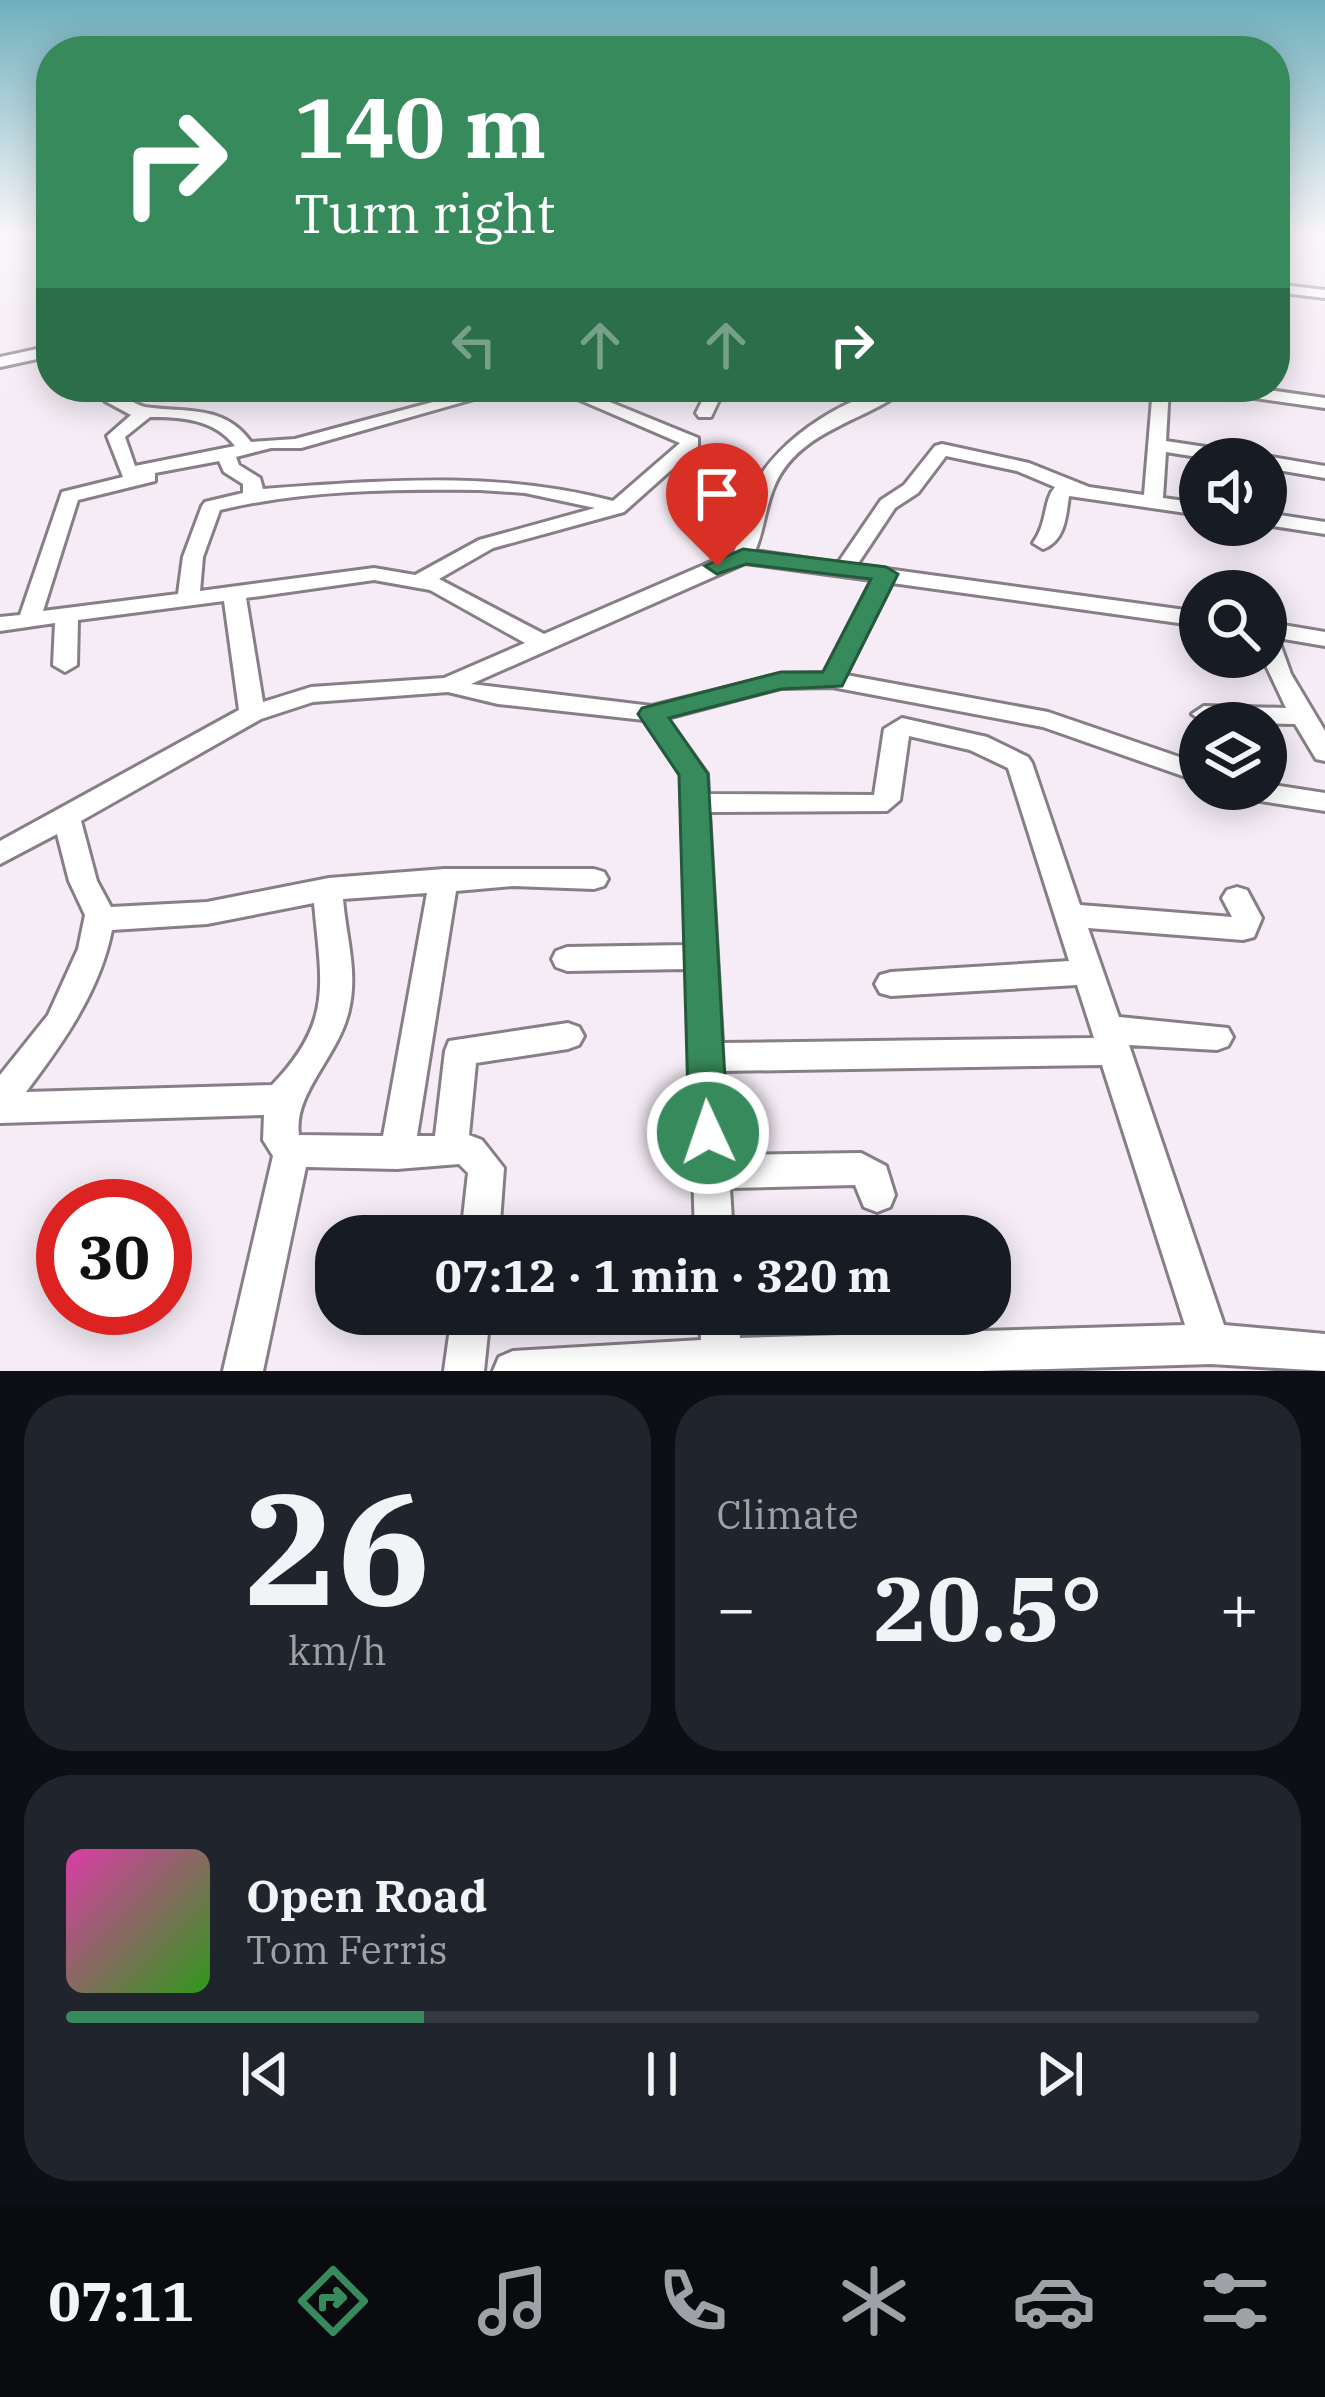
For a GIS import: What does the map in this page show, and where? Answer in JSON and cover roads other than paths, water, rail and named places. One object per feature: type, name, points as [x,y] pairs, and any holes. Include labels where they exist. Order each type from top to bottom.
[{"type":"street","points":[[0,362],[36,354]]},
{"type":"street","points":[[1290,398],[1325,403]]},
{"type":"street","points":[[121,402],[142,412],[217,422],[239,434],[246,448]]},
{"type":"street","points":[[29,622],[69,496],[246,448],[295,445],[453,402]]},
{"type":"street","points":[[422,580],[486,544],[617,508],[692,442],[595,402]]},
{"type":"street","points":[[705,413],[710,402]]},
{"type":"street","points":[[743,556],[761,494],[780,462],[874,402]]},
{"type":"street","points":[[1153,502],[1160,402]]},
{"type":"street","points":[[134,477],[116,436],[142,412]]},
{"type":"street","points":[[1157,445],[1179,448]]},
{"type":"street","points":[[844,568],[888,504],[911,489],[942,450],[1022,466],[1082,491]]},
{"type":"street","points":[[225,454],[231,468],[253,482],[253,496]]},
{"type":"street","points":[[1287,466],[1325,472]]},
{"type":"street","points":[[134,477],[178,471]]},
{"type":"street","points":[[188,600],[193,557],[212,506],[253,496],[487,481],[574,495],[617,508]]},
{"type":"street","points":[[1043,543],[1054,529],[1060,492],[1179,506]]},
{"type":"street","points":[[1287,523],[1325,528]]},
{"type":"street","points":[[448,685],[743,556],[1179,617]]},
{"type":"street","points":[[832,680],[886,574]]},
{"type":"street","points":[[0,624],[340,575],[422,580],[547,644]]},
{"type":"street","points":[[234,592],[252,712]]},
{"type":"street","points":[[65,665],[67,617]]},
{"type":"street","points":[[1287,635],[1325,639]]},
{"type":"street","points":[[1281,678],[1325,753]]},
{"type":"street","points":[[0,854],[252,712],[311,695],[448,685],[496,697],[603,703],[652,714],[781,680],[832,680],[1035,716],[1179,766]]},
{"type":"street","points":[[652,714],[694,774],[713,1215]]},
{"type":"street","points":[[1287,716],[1304,716]]},
{"type":"street","points":[[697,803],[878,804],[886,800],[898,727],[978,743],[1009,755],[1023,770],[1210,1344]]},
{"type":"street","points":[[1287,796],[1325,802]]},
{"type":"street","points":[[0,1104],[71,1004],[100,919],[83,881],[66,814]]},
{"type":"street","points":[[100,919],[206,913],[328,889],[444,879],[594,879]]},
{"type":"street","points":[[397,1154],[444,879]]},
{"type":"street","points":[[328,889],[338,967],[325,1036],[310,1071],[279,1102],[280,1141],[292,1151],[443,1152],[451,1146],[462,1050],[568,1036]]},
{"type":"street","points":[[1071,915],[1243,929],[1247,918],[1237,898]]},
{"type":"street","points":[[567,959],[702,957]]},
{"type":"street","points":[[891,984],[1089,972]]},
{"type":"street","points":[[704,1057],[1216,1037]]},
{"type":"street","points":[[0,1104],[189,1099],[279,1102]]},
{"type":"street","points":[[451,1146],[470,1151],[486,1168],[482,1215]]},
{"type":"street","points":[[243,1371],[292,1151]]},
{"type":"street","points":[[711,1172],[863,1170],[873,1178],[877,1195]]},
{"type":"street","points":[[464,1371],[468,1335]]},
{"type":"street","points":[[721,1335],[723,1365]]},
{"type":"street","points":[[513,1371],[1210,1344],[1325,1354]]}]
